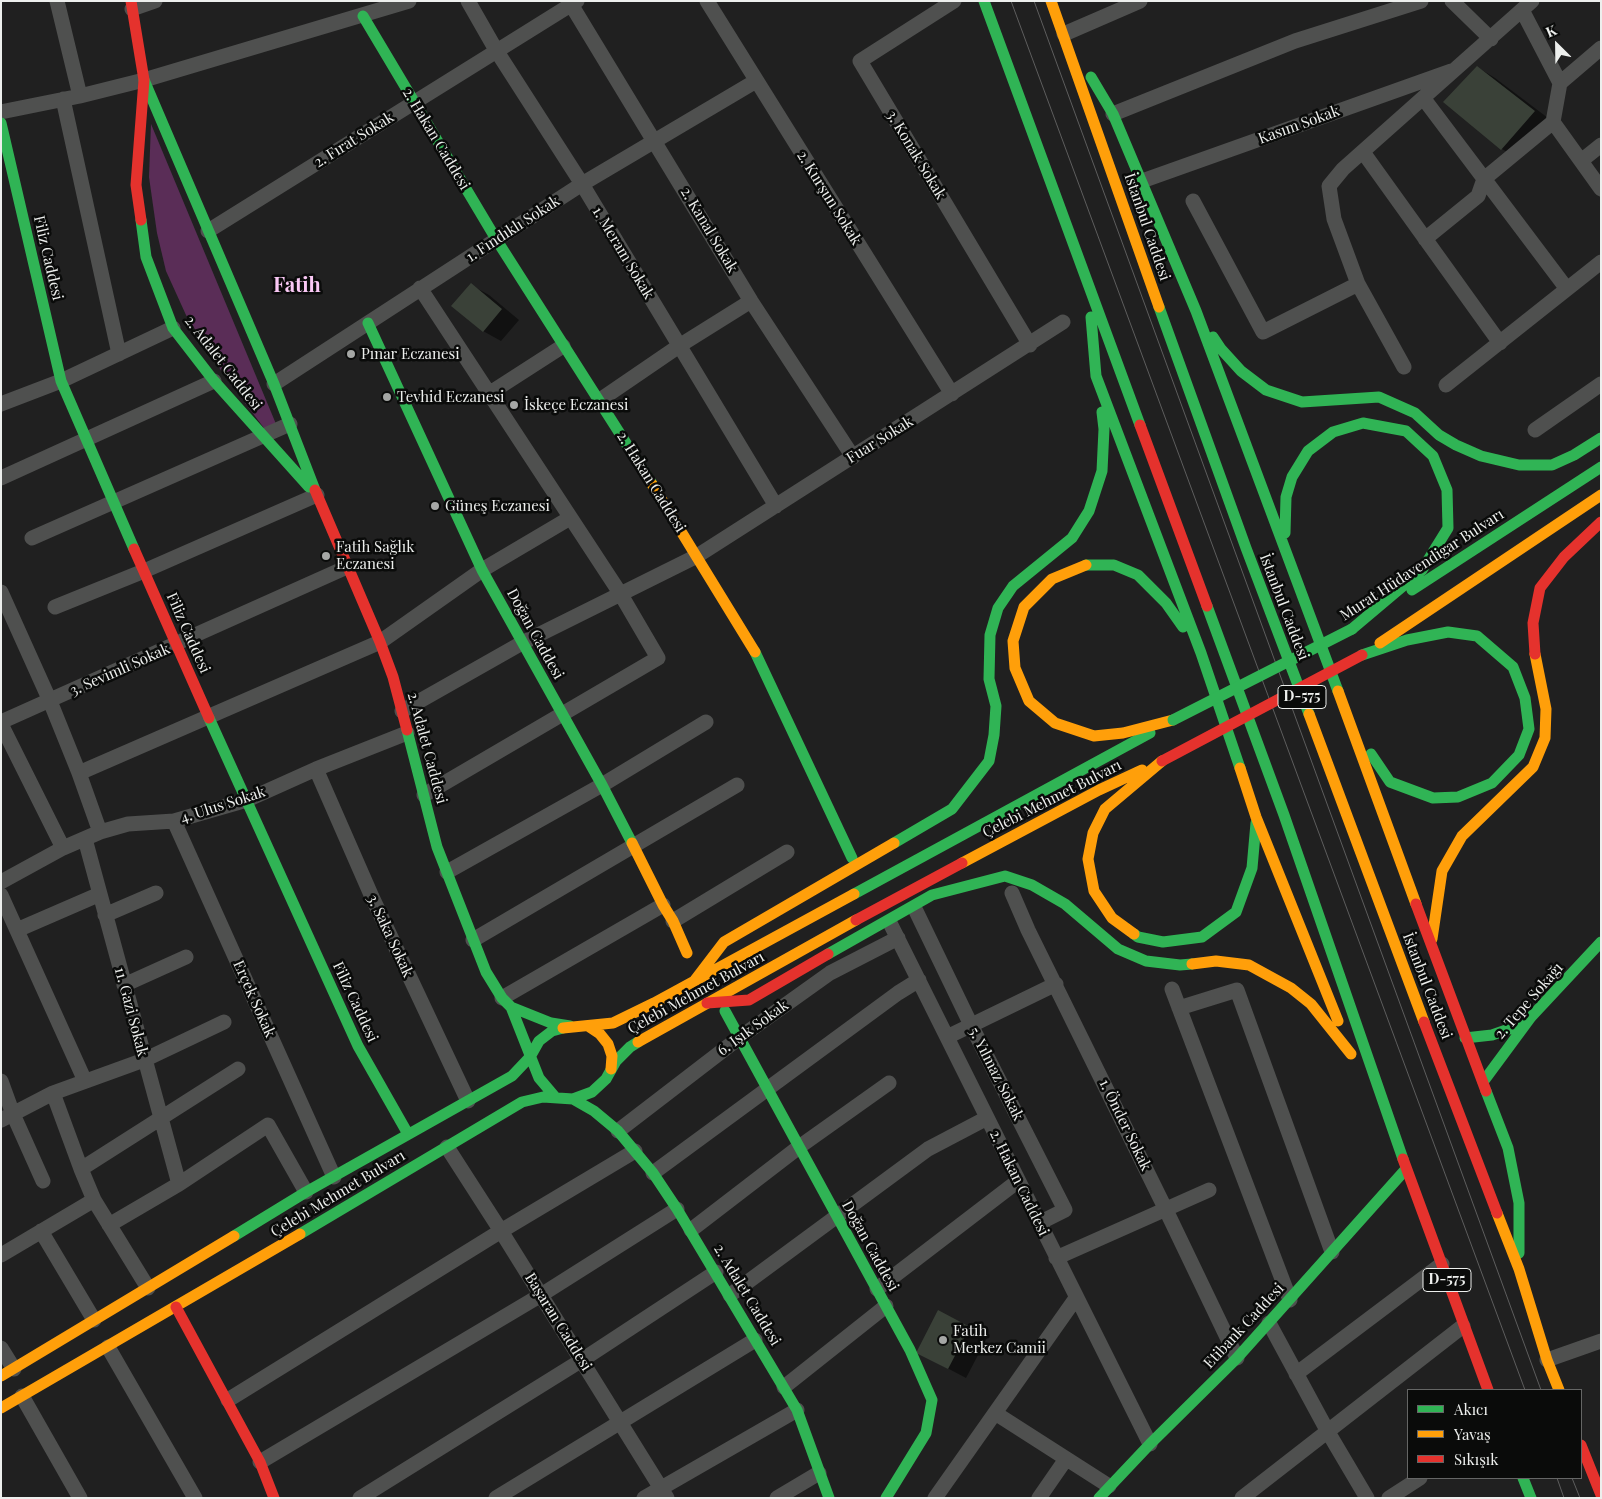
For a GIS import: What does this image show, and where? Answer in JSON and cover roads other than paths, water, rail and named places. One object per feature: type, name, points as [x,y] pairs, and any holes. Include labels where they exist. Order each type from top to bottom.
[{"type":"main road","points":[[984,1],[1284,815],[1406,1169]]},
{"type":"main road","name":"İstanbul Caddesi","points":[[1050,1],[1064,34],[1246,548],[1391,936],[1519,1268],[1547,1360],[1559,1389]]},
{"type":"main road","name":"2. Adalet Caddesi","points":[[132,5],[144,80],[136,185],[146,257],[173,328],[214,381],[317,495]]},
{"type":"main road","name":"2. Hakan Caddesi","points":[[363,16],[496,239],[563,346],[600,400],[750,642],[852,858]]},
{"type":"main road","points":[[1064,34],[1113,114],[1196,311],[1465,1038],[1508,1148],[1519,1203],[1519,1268]]},
{"type":"main road","name":"2. Adalet Caddesi","points":[[144,80],[274,384],[317,495],[380,642],[393,677],[437,846],[486,972],[506,1002],[530,1057]]},
{"type":"main road","name":"Filiz Caddesi","points":[[1,123],[61,381],[176,644],[358,1046],[408,1134]]},
{"type":"main road","points":[[695,980],[724,942],[952,809],[989,761],[994,734],[996,706],[989,680],[990,635],[998,608],[1013,586],[1072,538],[1088,510],[1102,471],[1104,429],[1096,376],[1087,280]]},
{"type":"main road","points":[[1196,311],[1221,349],[1241,371],[1266,390],[1302,402],[1379,397],[1415,413],[1439,435],[1456,445],[1481,456],[1518,465],[1552,464],[1601,438]]},
{"type":"main road","name":"Doğan Caddesi","points":[[368,323],[482,570],[602,785],[687,953]]},
{"type":"main road","points":[[707,1004],[749,1000],[932,895],[1006,876],[1032,885],[1065,904],[1118,949],[1146,960],[1180,965],[1216,961],[1249,965],[1291,988],[1311,1004],[1353,1058],[1256,817],[1201,653],[1096,376]]},
{"type":"main road","points":[[1290,563],[1284,526],[1286,497],[1292,477],[1308,451],[1333,432],[1363,423],[1406,431],[1433,456],[1447,490],[1448,528],[1422,570],[1352,629]]},
{"type":"main road","name":"Murat Hüdavendigar Bulvarı","points":[[1254,679],[1352,629],[1601,467]]},
{"type":"main road","points":[[1362,655],[1601,495]]},
{"type":"main road","points":[[1432,945],[1442,871],[1462,836],[1533,767],[1545,738],[1546,709],[1536,664],[1533,624],[1540,588],[1564,557],[1601,522]]},
{"type":"main road","points":[[1173,720],[1123,733],[1094,736],[1055,723],[1029,700],[1016,668],[1013,641],[1024,607],[1052,579],[1086,565],[1114,565],[1138,574],[1166,604],[1201,653]]},
{"type":"main road","points":[[1348,719],[1390,782],[1433,798],[1458,797],[1492,783],[1519,755],[1529,729],[1525,698],[1513,667],[1477,636],[1448,632],[1407,640],[1362,655]]},
{"type":"main road","name":"Çelebi Mehmet Bulvarı","points":[[1,1408],[108,1347],[522,1102],[543,1097],[573,1099],[592,1092],[609,1074],[616,1061],[630,1047],[906,892],[1099,790],[1162,761],[1362,655]]},
{"type":"main road","name":"Çelebi Mehmet Bulvarı","points":[[7,1372],[306,1192],[512,1076],[530,1057],[539,1041],[552,1031],[570,1026],[613,1023],[1173,720],[1254,679]]},
{"type":"main road","points":[[1162,761],[1105,809],[1093,833],[1088,859],[1094,891],[1112,918],[1138,937],[1163,942],[1202,937],[1236,912],[1252,868],[1256,817]]},
{"type":"main road","name":"2. Tepe Sokağı","points":[[1482,1082],[1531,1017],[1601,942]]},
{"type":"main road","points":[[506,1002],[528,1015],[551,1023],[570,1026]]},
{"type":"main road","name":"Doğan Caddesi","points":[[725,1011],[910,1350],[932,1400],[926,1433],[886,1498]]},
{"type":"main road","points":[[1465,1038],[1492,1034],[1512,1028],[1531,1017]]},
{"type":"main road","points":[[588,1026],[600,1034],[608,1044],[612,1056],[605,1094]]},
{"type":"main road","points":[[530,1057],[539,1078],[556,1098]]},
{"type":"main road","points":[[573,1099],[594,1111],[614,1128]]},
{"type":"main road","points":[[606,1107],[614,1128]]},
{"type":"main road","points":[[1375,1114],[1397,1142]]},
{"type":"main road","name":"2. Adalet Caddesi","points":[[614,1128],[653,1172],[716,1272],[784,1386],[797,1410],[829,1498]]},
{"type":"main road","name":"Etibank Caddesi","points":[[1104,1493],[1150,1444],[1237,1358],[1406,1169]]},
{"type":"main road","name":"D-575","points":[[1406,1169],[1488,1389]]},
{"type":"main road","points":[[176,1307],[260,1462],[271,1497]]},
{"type":"main road","points":[[1582,1448],[1601,1495]]},
{"type":"main road","points":[[1523,1479],[1530,1498]]},
{"type":"street","points":[[57,1],[80,96]]},
{"type":"street","points":[[132,5],[155,1]]},
{"type":"street","points":[[1,112],[80,96],[144,80],[410,1]]},
{"type":"street","name":"1. Meram Sokak","points":[[468,1],[496,50],[582,184],[776,506]]},
{"type":"street","name":"2. Kurşun Sokak","points":[[707,1],[952,394]]},
{"type":"street","name":"3. Konak Sokak","points":[[954,1],[860,61],[1030,345]]},
{"type":"street","points":[[1064,34],[1140,1]]},
{"type":"street","points":[[1113,114],[1295,41],[1421,1]]},
{"type":"street","points":[[1452,1],[1491,39]]},
{"type":"street","name":"2. Fırat Sokak","points":[[208,231],[572,2]]},
{"type":"street","name":"2. Kanal Sokak","points":[[572,2],[751,301],[853,457]]},
{"type":"street","points":[[1404,368],[1358,284],[1334,219],[1329,186],[1343,169],[1527,6],[1560,83],[1553,122],[1484,179],[1478,196],[1425,239]]},
{"type":"street","points":[[1560,83],[1601,48]]},
{"type":"street","name":"Kasım Sokak","points":[[1142,181],[1456,69]]},
{"type":"street","name":"1. Fındıklı Sokak","points":[[274,384],[582,184],[756,81]]},
{"type":"street","points":[[63,99],[119,354]]},
{"type":"street","points":[[1424,99],[1567,289]]},
{"type":"street","points":[[1553,122],[1601,189]]},
{"type":"street","points":[[1581,161],[1601,145]]},
{"type":"street","points":[[1363,152],[1500,343]]},
{"type":"street","points":[[1193,201],[1263,332],[1358,284]]},
{"type":"street","points":[[1446,385],[1601,262]]},
{"type":"street","points":[[420,288],[620,593],[658,658],[424,795]]},
{"type":"street","points":[[600,400],[679,346],[751,301]]},
{"type":"street","name":"Fuar Sokak","points":[[402,711],[522,643],[697,556],[1064,322]]},
{"type":"street","points":[[1,404],[61,381],[173,328]]},
{"type":"street","points":[[490,393],[563,346]]},
{"type":"street","points":[[1,478],[214,381]]},
{"type":"street","points":[[1535,430],[1601,384]]},
{"type":"street","points":[[32,538],[290,424]]},
{"type":"street","points":[[55,607],[144,571],[317,495]]},
{"type":"street","points":[[79,773],[380,642],[482,570],[570,518]]},
{"type":"street","name":"3. Sevimli Sokak","points":[[1,723],[347,567]]},
{"type":"street","points":[[1,592],[50,701],[100,832]]},
{"type":"street","points":[[447,872],[602,785],[706,722]]},
{"type":"street","points":[[1,723],[63,848]]},
{"type":"street","name":"4. Ulus Sokak","points":[[1,882],[63,848],[100,832],[128,824],[174,821],[247,800],[316,769],[407,733]]},
{"type":"street","name":"3. Saka Sokak","points":[[316,769],[372,897],[468,1101]]},
{"type":"street","points":[[472,940],[737,785]]},
{"type":"street","name":"Erçek Sokak","points":[[174,821],[334,1177]]},
{"type":"street","name":"11. Gazi Sokak","points":[[85,839],[179,1184]]},
{"type":"street","points":[[672,921],[787,852]]},
{"type":"street","points":[[105,915],[156,893]]},
{"type":"street","name":"1. Önder Sokak","points":[[1012,893],[1028,930],[1237,1358]]},
{"type":"street","points":[[17,930],[100,894]]},
{"type":"street","points":[[1,895],[85,1080]]},
{"type":"street","points":[[506,1002],[663,905]]},
{"type":"street","name":"5. Yılmaz Sokak","points":[[916,911],[971,1025],[1065,1210],[1039,1223]]},
{"type":"street","name":"2. Hakan Caddesi","points":[[890,923],[1150,1444]]},
{"type":"street","name":"6. Işık Sokak","points":[[614,1128],[830,973],[898,938]]},
{"type":"street","points":[[124,985],[186,957]]},
{"type":"street","points":[[653,1172],[919,980]]},
{"type":"street","points":[[947,1037],[1056,984]]},
{"type":"street","points":[[1172,989],[1290,1300]]},
{"type":"street","points":[[1180,1008],[1237,990],[1332,1252]]},
{"type":"street","points":[[7,1117],[53,1093],[144,1060],[224,1022]]},
{"type":"street","points":[[81,1169],[238,1069]]},
{"type":"street","points":[[1,1081],[7,1117],[44,1181]]},
{"type":"street","points":[[690,1230],[799,1147],[889,1083]]},
{"type":"street","points":[[53,1093],[94,1200],[148,1288]]},
{"type":"street","points":[[730,1295],[837,1218],[928,1149],[987,1118]]},
{"type":"street","points":[[109,1225],[179,1184],[268,1124],[306,1192]]},
{"type":"street","name":"Başaran Caddesi","points":[[447,1147],[664,1493]]},
{"type":"street","points":[[228,1400],[501,1231],[635,1151]]},
{"type":"street","points":[[877,1289],[1018,1182]]},
{"type":"street","points":[[1056,1258],[1210,1190]]},
{"type":"street","points":[[1,1255],[94,1200]]},
{"type":"street","points":[[260,1462],[541,1295],[677,1209]]},
{"type":"street","points":[[41,1231],[94,1320]]},
{"type":"street","points":[[1296,1374],[1442,1264]]},
{"type":"street","points":[[360,1498],[582,1360],[716,1272]]},
{"type":"street","points":[[935,1498],[1076,1298]]},
{"type":"street","points":[[784,1386],[886,1306]]},
{"type":"street","points":[[1269,1323],[1328,1432],[1367,1498]]},
{"type":"street","points":[[1242,1498],[1464,1326]]},
{"type":"street","points":[[496,1498],[756,1340]]},
{"type":"street","points":[[1547,1360],[1601,1341]]},
{"type":"street","points":[[108,1347],[195,1498]]},
{"type":"street","points":[[1,1348],[7,1372]]},
{"type":"street","points":[[22,1396],[80,1498]]},
{"type":"street","points":[[644,1498],[664,1493],[797,1410]]},
{"type":"street","points":[[995,1413],[1066,1458],[1104,1493]]},
{"type":"street","points":[[1039,1498],[1066,1458]]},
{"type":"street","points":[[777,1498],[819,1473]]},
{"type":"street","points":[[1389,1498],[1418,1479]]},
{"type":"tram line","points":[[1011,1],[1525,1389]]},
{"type":"tram line","points":[[1034,1],[1541,1389]]},
{"type":"tram line","points":[[1557,1479],[1564,1498]]},
{"type":"tram line","points":[[1572,1479],[1580,1498]]},
{"type":"place","name":"Pınar Eczanesi","points":[[351,354]]},
{"type":"place","name":"Tevhid Eczanesi","points":[[387,397]]},
{"type":"place","name":"İskeçe Eczanesi","points":[[514,405]]},
{"type":"place","name":"Güneş Eczanesi","points":[[435,506]]},
{"type":"place","name":"Fatih Sağlık Eczanesi","points":[[326,556]]},
{"type":"place","name":"Fatih Merkez Camii","points":[[943,1340]]},
{"type":"district","name":"Fatih","points":[[297,286]]}]
